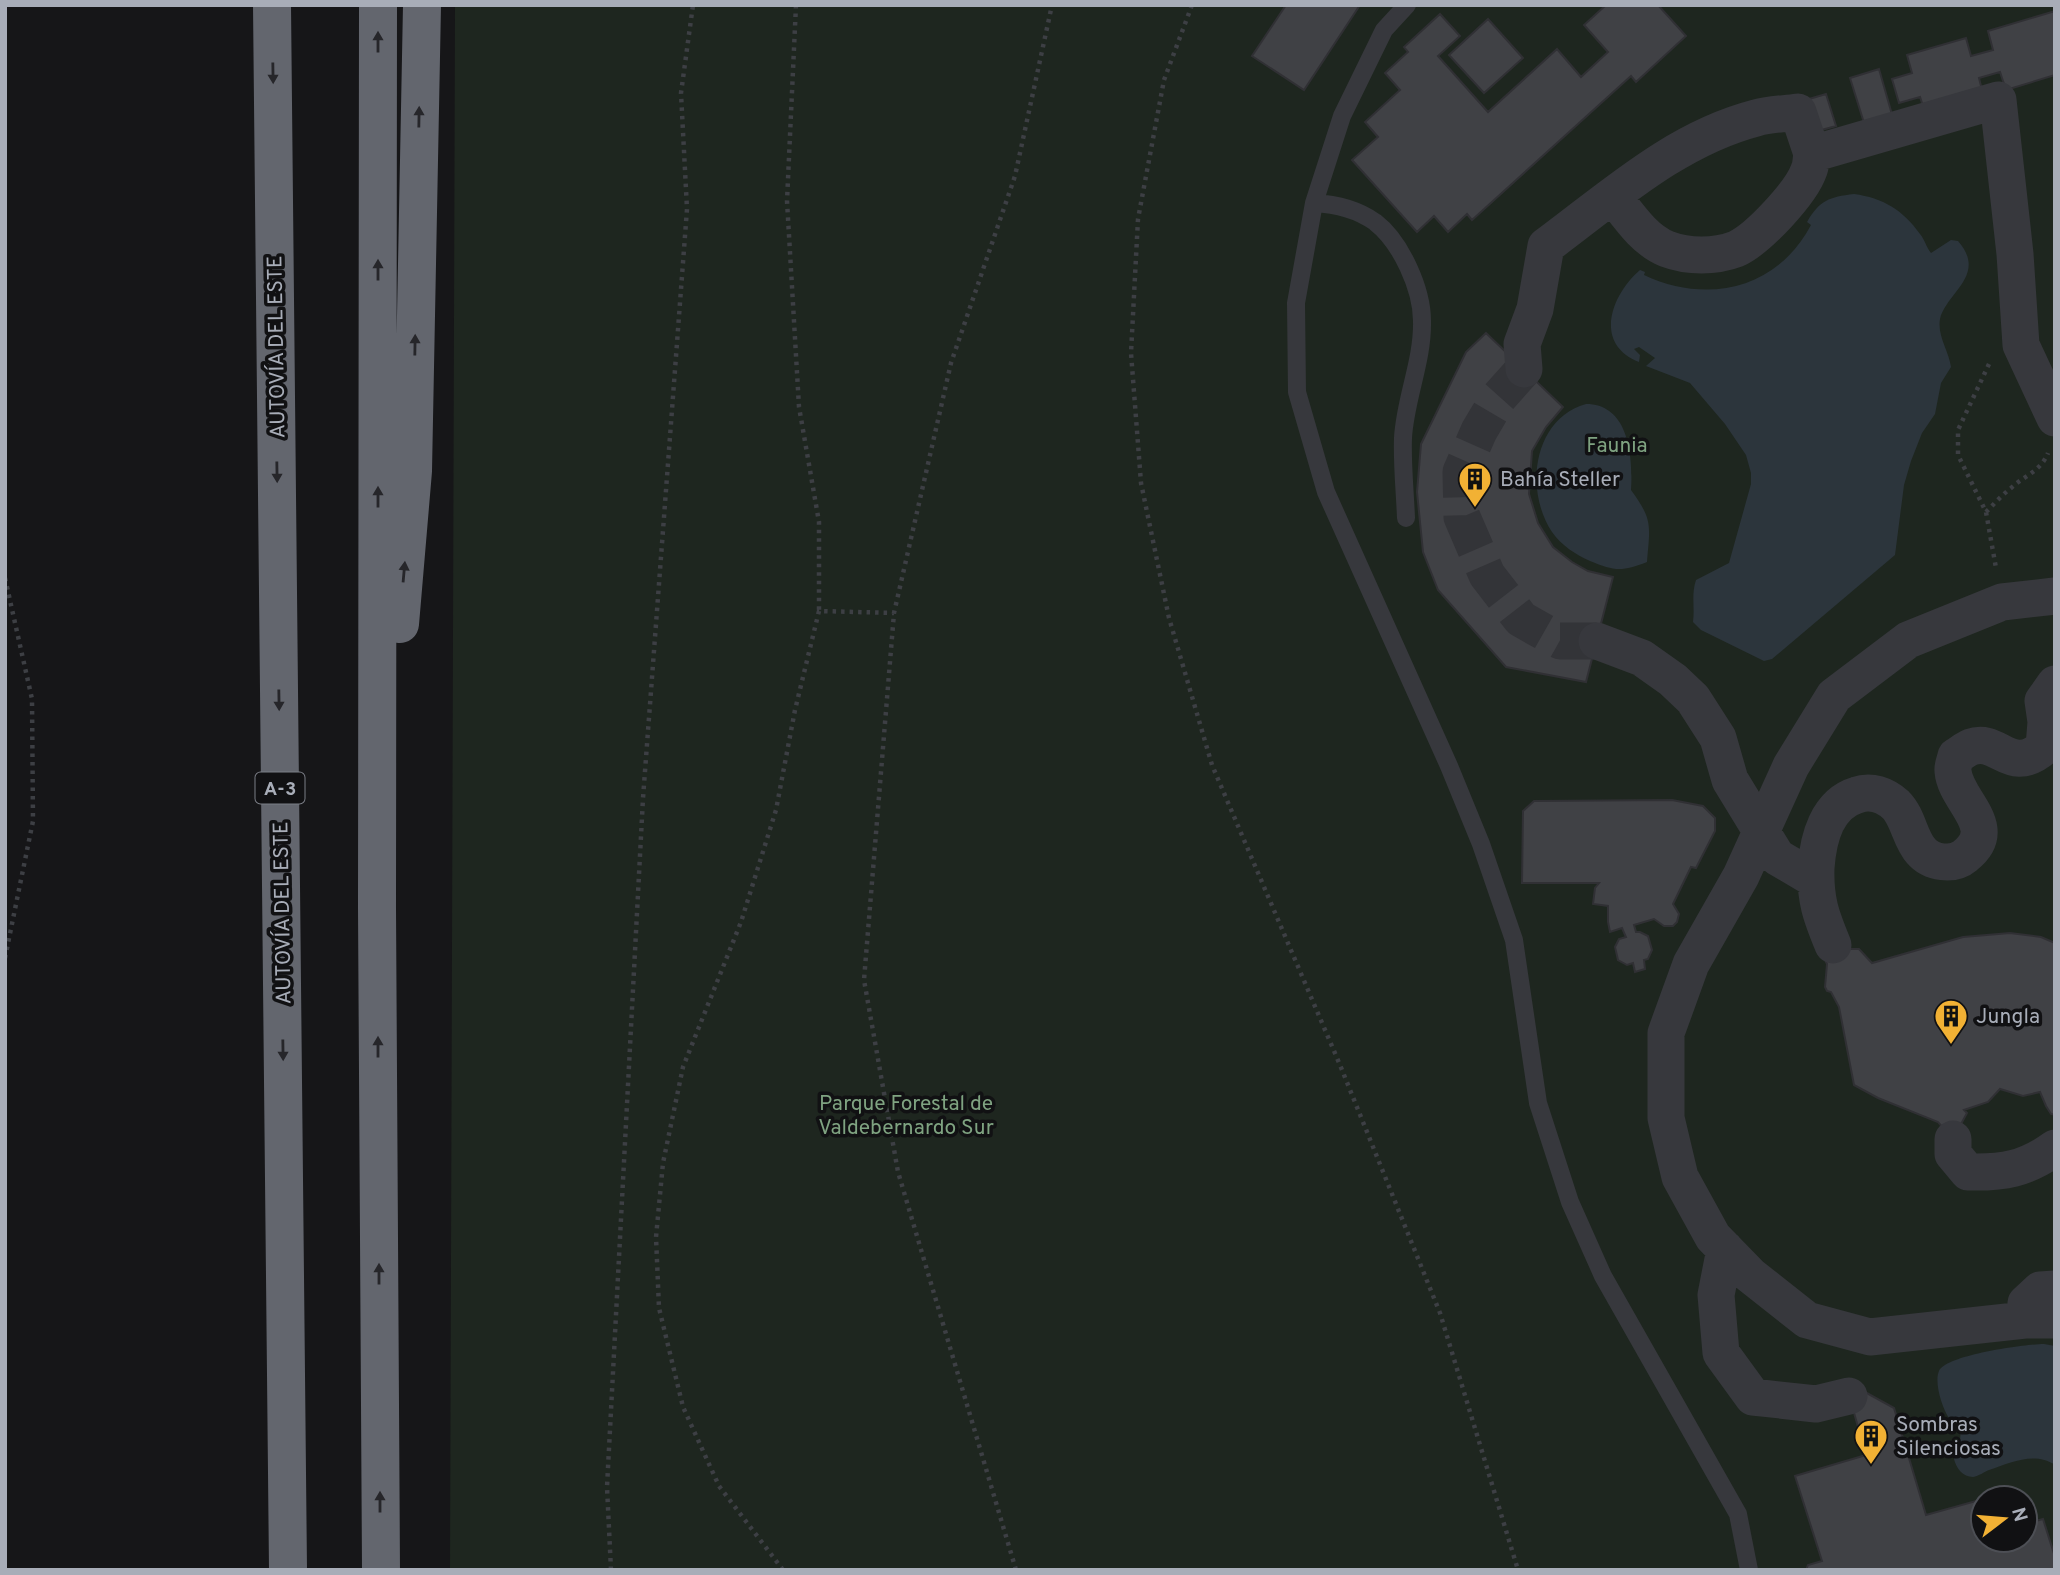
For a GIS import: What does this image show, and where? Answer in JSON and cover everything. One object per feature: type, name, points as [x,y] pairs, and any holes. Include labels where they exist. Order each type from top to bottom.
[{"type":"highway","name":"AUTOVÍA DEL ESTE","points":[[272,5],[288,1570]]},
{"type":"highway","points":[[378,5],[377,908],[381,1570]]},
{"type":"highway","points":[[377,908],[413,471],[422,5]]},
{"type":"street","points":[[1812,154],[1998,100],[2021,345],[2052,434]]},
{"type":"street","points":[[1524,369],[1522,345],[1535,309],[1546,247],[1653,166],[1698,139],[1756,117],[1798,112],[1812,154],[1809,171],[1780,213],[1757,236],[1737,248],[1714,254],[1690,254],[1666,248],[1645,235],[1613,197]]},
{"type":"street","points":[[2040,1320],[1870,1337],[1807,1320],[1750,1275],[1713,1237],[1680,1177],[1666,1118],[1666,1033],[1691,964],[1741,876],[1791,766],[1835,696],[1908,640],[2002,602],[2055,596]]},
{"type":"street","points":[[1597,641],[1642,658],[1693,698],[1718,738],[1730,780],[1777,857],[1816,880]]},
{"type":"street","points":[[1833,945],[1818,909],[1816,880],[1817,853],[1825,825],[1833,811],[1844,799],[1862,793],[1884,797],[1897,806],[1921,851],[1933,860],[1956,861],[1966,856],[1976,842],[1979,832],[1977,818],[1955,783],[1952,769],[1956,756],[1972,747],[1982,746],[2017,760],[2035,755],[2044,747],[2046,722],[2043,701],[2055,684]]},
{"type":"street","points":[[1953,1139],[1953,1154],[1968,1171],[1999,1173],[2040,1159],[2055,1148]]},
{"type":"street","points":[[1725,1249],[1716,1295],[1721,1353],[1752,1397],[1816,1404],[1849,1396]]},
{"type":"street","points":[[2040,1320],[2026,1303],[2040,1290],[2055,1289]]},
{"type":"lane","points":[[1407,5],[1384,30],[1342,116],[1314,203],[1296,303],[1297,392],[1325,492],[1449,766],[1485,856],[1514,940],[1538,1103],[1570,1202],[1603,1276],[1738,1514],[1749,1570]]},
{"type":"lane","points":[[1314,203],[1334,204],[1375,223],[1402,253],[1416,286],[1422,321],[1403,437],[1406,518]]},
{"type":"path","points":[[611,1570],[608,1473],[643,798],[687,209],[681,93],[693,5]]},
{"type":"path","points":[[782,1570],[719,1486],[682,1408],[659,1308],[656,1237],[663,1163],[683,1066],[741,922],[776,810],[795,710],[819,611],[819,522],[799,407],[787,201],[796,5]]},
{"type":"path","points":[[1016,1570],[898,1172],[864,980],[894,613],[951,363],[1015,176],[1052,5]]},
{"type":"path","points":[[1192,5],[1164,80],[1138,219],[1131,353],[1141,483],[1169,618],[1212,765],[1340,1065],[1440,1313],[1518,1570]]},
{"type":"path","points":[[2002,602],[1986,512],[1958,454],[1958,430],[1995,351],[2021,337]]},
{"type":"path","points":[[1986,512],[2012,486],[2030,475],[2045,461],[2052,434]]},
{"type":"path","points":[[5,578],[32,699],[33,821],[5,958]]},
{"type":"path","points":[[819,611],[894,613]]},
{"type":"green space","points":[[455,5],[2055,5],[2055,1570],[450,1570]]},
{"type":"shaded area","points":[[1854,194],[1892,206],[1907,218],[1931,253],[1951,240],[1958,241],[1966,253],[1969,264],[1967,274],[1940,319],[1940,331],[1951,367],[1941,383],[1935,414],[1922,433],[1911,461],[1904,485],[1895,555],[1772,659],[1764,661],[1701,630],[1693,622],[1696,580],[1729,563],[1751,484],[1746,455],[1725,424],[1690,383],[1646,366],[1655,358],[1639,347],[1634,349],[1640,355],[1639,362],[1625,354],[1616,344],[1611,332],[1611,319],[1621,292],[1640,270],[1645,272],[1644,275],[1668,284],[1692,289],[1739,285],[1760,277],[1780,264],[1797,247],[1811,225],[1807,222],[1821,204],[1832,198]]},
{"type":"shaded area","points":[[1586,404],[1601,406],[1612,413],[1626,435],[1631,463],[1631,490],[1647,516],[1647,562],[1618,569],[1585,559],[1560,541],[1543,515],[1536,477],[1545,440],[1554,424],[1568,412]]},
{"type":"shaded area","points":[[2044,1344],[2055,1346],[2055,1465],[2039,1459],[2030,1459],[2005,1464],[1973,1477],[1963,1474],[1954,1459],[1961,1429],[1949,1418],[1944,1408],[1938,1388],[1939,1371],[1945,1365],[1971,1355]]},
{"type":"building","points":[[1286,5],[1360,5],[1304,90],[1252,56]]},
{"type":"building","points":[[1606,5],[1658,5],[1686,36],[1636,82],[1631,76],[1472,220],[1467,214],[1448,232],[1434,216],[1417,232],[1352,160],[1378,137],[1365,122],[1400,90],[1385,73],[1408,52],[1404,47],[1440,14],[1460,36],[1438,56],[1488,112],[1557,49],[1581,77],[1608,52],[1584,25]]},
{"type":"building","points":[[2055,11],[2055,75],[2006,90],[2000,72],[1979,78],[1983,94],[1925,112],[1920,97],[1899,103],[1892,79],[1912,73],[1907,55],[1966,38],[1971,56],[1993,50],[1988,31]]},
{"type":"building","points":[[1488,19],[1523,58],[1484,93],[1449,55]]},
{"type":"building","points":[[1879,69],[1893,118],[1865,126],[1850,78]]},
{"type":"building","points":[[1826,94],[1836,126],[1818,131],[1809,99]]},
{"type":"building","name":"Bahía Steller","points":[[1486,333],[1563,407],[1546,427],[1532,451],[1529,494],[1538,523],[1553,547],[1572,562],[1588,571],[1613,577],[1586,682],[1506,667],[1438,590],[1423,552],[1417,492],[1421,444],[1466,352]]},
{"type":"building","points":[[1672,800],[1703,806],[1715,818],[1715,831],[1696,868],[1691,867],[1673,904],[1679,914],[1677,922],[1673,926],[1664,926],[1654,919],[1634,925],[1636,932],[1648,936],[1652,950],[1648,959],[1644,960],[1645,969],[1635,972],[1633,963],[1627,965],[1618,960],[1615,947],[1619,939],[1626,937],[1622,928],[1610,932],[1608,906],[1593,904],[1595,888],[1599,883],[1522,883],[1523,811],[1534,801]]},
{"type":"building","name":"Jungla","points":[[2010,933],[2041,937],[2055,943],[2055,1115],[2051,1114],[2040,1092],[2023,1096],[2000,1089],[1988,1102],[1964,1110],[1967,1113],[1953,1139],[1938,1122],[1878,1098],[1854,1085],[1839,1007],[1825,987],[1827,964],[1820,949],[1859,949],[1872,963],[1963,937]]},
{"type":"building","name":"Sombras Silenciosas","points":[[1845,1381],[1894,1408],[1926,1515],[1969,1503],[1969,1554],[2039,1554],[2039,1520],[2043,1519],[2055,1557],[2055,1570],[1806,1570],[1808,1565],[1822,1561],[1795,1476],[1866,1455]]},
{"type":"tunnel","points":[[1524,369],[1499,397],[1479,431],[1461,472],[1462,517],[1487,575],[1521,619],[1560,641],[1597,641]]},
{"type":"place","name":"Bahía Steller","points":[[1475,509]]},
{"type":"place","name":"Jungla","points":[[1951,1046]]},
{"type":"place","name":"Sombras Silenciosas","points":[[1871,1466]]},
{"type":"park label","name":"Faunia","points":[[1617,445]]},
{"type":"park label","name":"Parque Forestal de Valdebernardo Sur","points":[[906,1115]]}]
